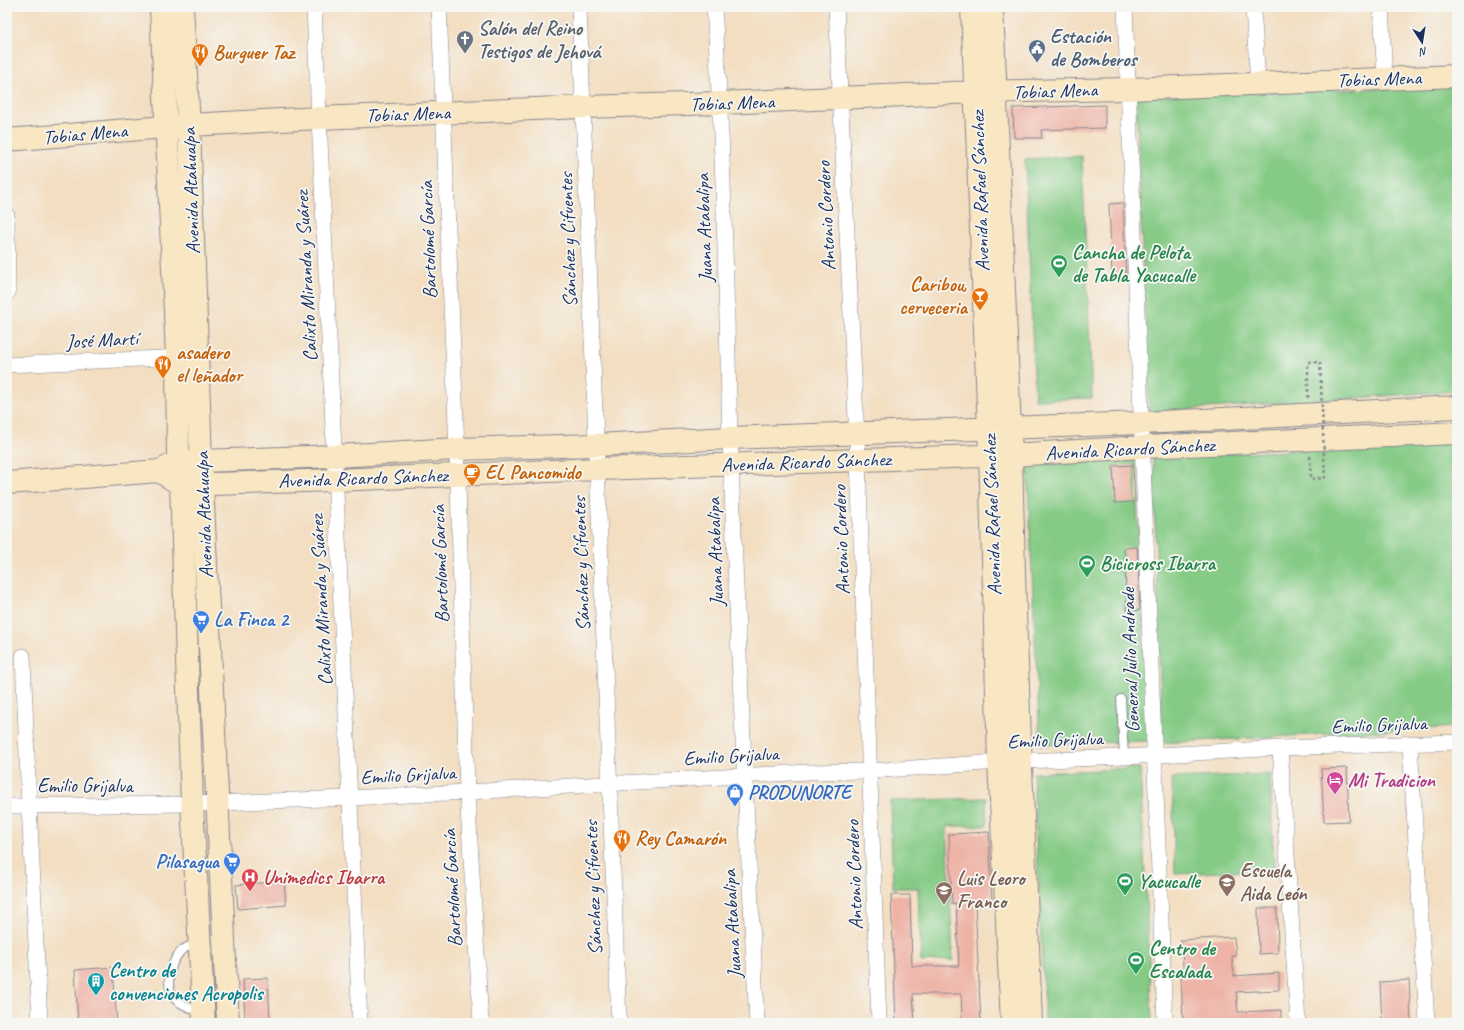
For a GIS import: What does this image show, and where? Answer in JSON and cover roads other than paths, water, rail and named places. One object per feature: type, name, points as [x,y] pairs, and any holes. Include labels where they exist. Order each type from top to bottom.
[{"type":"main road","name":"Avenida Atahualpa","points":[[161,7],[177,357],[169,466]]},
{"type":"main road","name":"Avenida Atahualpa","points":[[182,7],[189,125],[201,461],[192,484],[192,804],[204,1018]]},
{"type":"main road","name":"Avenida Rafael Sánchez","points":[[972,7],[986,93]]},
{"type":"main road","name":"Avenida Rafael Sánchez","points":[[992,7],[986,93],[1000,455],[999,762],[1012,1023]]},
{"type":"main road","name":"Tobias Mena","points":[[7,140],[189,125],[443,112],[1128,89],[1457,76]]},
{"type":"main road","name":"Avenida Ricardo Sánchez","points":[[7,483],[169,466],[201,461],[334,456],[457,449],[596,445],[730,438],[1142,423],[1457,407]]},
{"type":"main road","name":"Avenida Ricardo Sánchez","points":[[192,484],[1000,455],[1457,433]]},
{"type":"main road","name":"Avenida Rafael Sánchez","points":[[1000,455],[1015,611],[1031,1023]]},
{"type":"main road","points":[[169,466],[192,484]]},
{"type":"main road","name":"Avenida Atahualpa","points":[[192,484],[217,803],[228,1023]]},
{"type":"street","name":"Calixto Miranda y Suárez","points":[[314,7],[360,1023]]},
{"type":"street","name":"Bartolomé García","points":[[439,7],[458,475],[467,792],[480,1023]]},
{"type":"street","name":"Sánchez y Cifuentes","points":[[579,7],[619,1023]]},
{"type":"street","name":"Juana Atabalipa","points":[[714,7],[721,103],[730,438],[744,776],[757,1023]]},
{"type":"street","name":"Antonio Cordero","points":[[836,7],[857,434],[879,1023]]},
{"type":"street","name":"General Julio Andrade","points":[[1124,7],[1142,423],[1165,1023]]},
{"type":"street","points":[[1253,7],[1258,84]]},
{"type":"street","points":[[1381,7],[1385,79]]},
{"type":"street","points":[[7,215],[8,292]]},
{"type":"street","name":"José Martí","points":[[7,365],[198,357]]},
{"type":"street","points":[[23,656],[40,1023]]},
{"type":"street","name":"Emilio Grijalva","points":[[7,806],[192,804],[350,798],[808,772],[870,771],[999,762],[1124,757],[1280,748],[1457,742]]},
{"type":"street","points":[[1410,744],[1427,1023]]},
{"type":"street","points":[[1280,748],[1298,1023]]},
{"type":"lane","points":[[1121,699],[1124,757]]},
{"type":"lane","points":[[200,945],[187,948],[177,957],[170,972],[169,984],[174,998],[180,1004],[204,1018]]},
{"type":"place","name":"Salón del Reino Testigos de Jehová","points":[[465,54]]},
{"type":"place","name":"Estación de Bomberos","points":[[1037,63]]},
{"type":"place","name":"Burguer Taz","points":[[200,67]]},
{"type":"place","name":"Cancha de Pelota de Tabla Yacucalle","points":[[1059,278]]},
{"type":"place","name":"Caribou, cerveceria","points":[[980,311]]},
{"type":"place","name":"asadero el leñador","points":[[163,379]]},
{"type":"place","name":"EL Pancomido","points":[[472,487]]},
{"type":"place","name":"Bicicross Ibarra","points":[[1087,578]]},
{"type":"place","name":"La Finca 2","points":[[201,634]]},
{"type":"place","name":"Mi Tradicion","points":[[1335,795]]},
{"type":"place","name":"PRODUNORTE","points":[[735,807]]},
{"type":"place","name":"Rey Camarón","points":[[622,853]]},
{"type":"place","name":"Pilasagua","points":[[232,876]]},
{"type":"place","name":"Unimedics Ibarra","points":[[250,892]]},
{"type":"place","name":"Yacucalle","points":[[1125,896]]},
{"type":"place","name":"Escuela Aida León","points":[[1227,897]]},
{"type":"place","name":"Luis Leoro Franco","points":[[944,905]]},
{"type":"place","name":"Centro de Escalada","points":[[1136,975]]},
{"type":"place","name":"Centro de convenciones Acropolis","points":[[96,996]]}]
